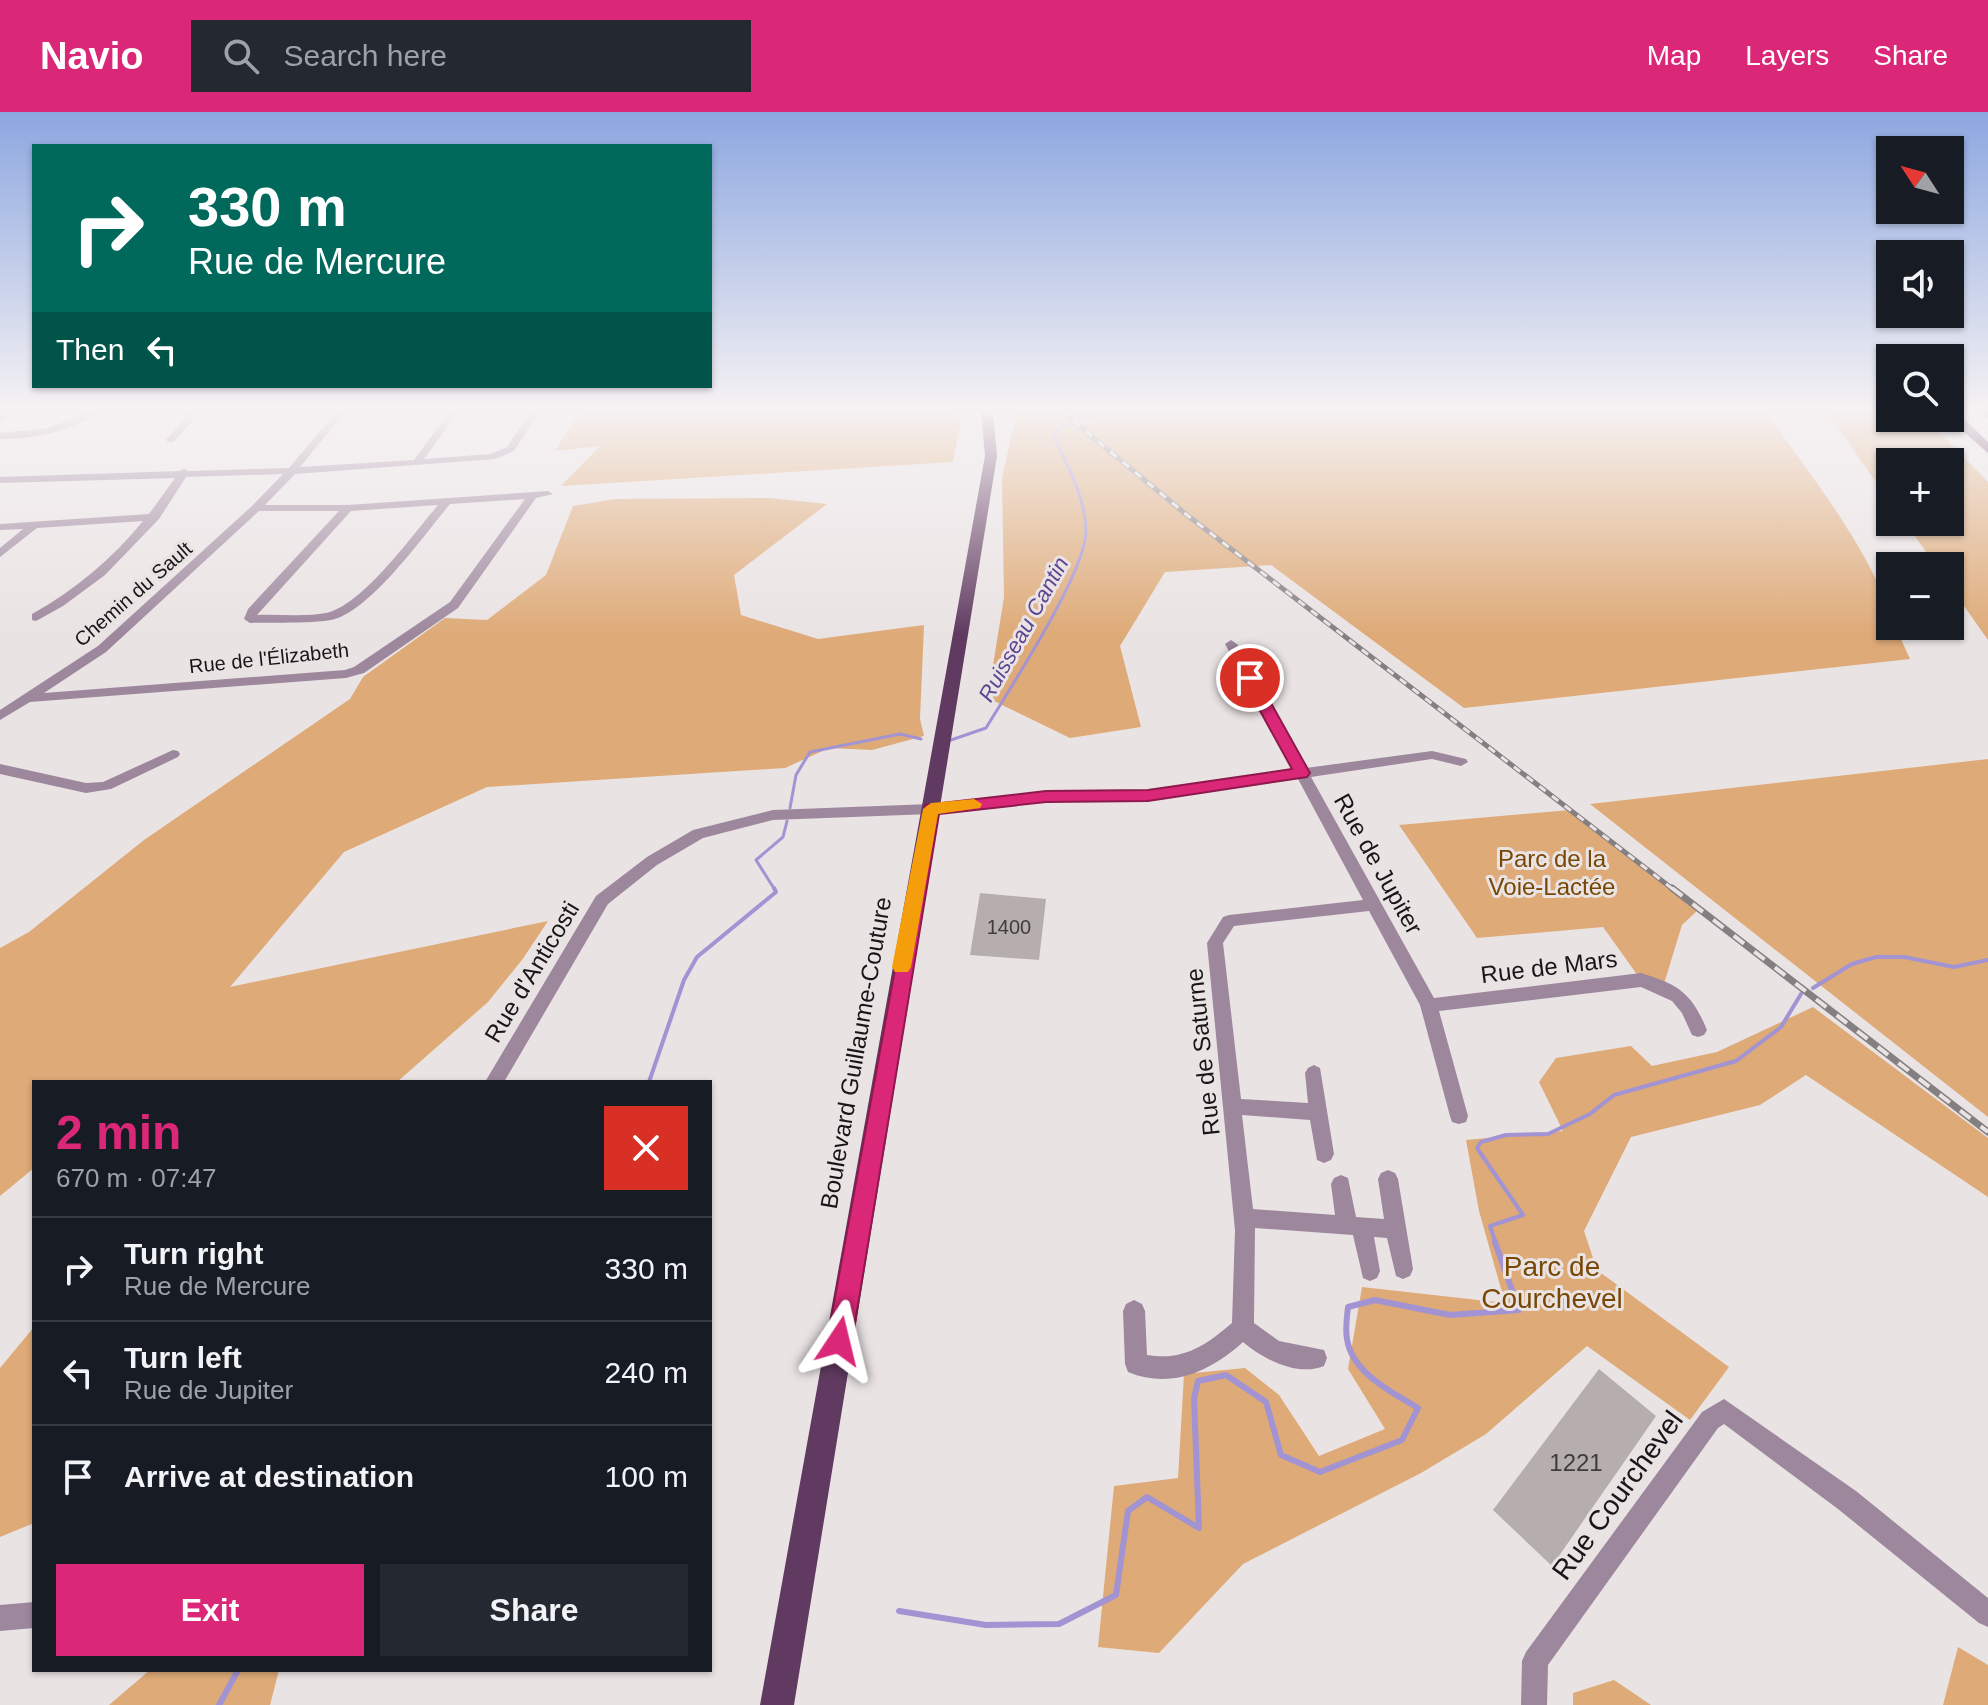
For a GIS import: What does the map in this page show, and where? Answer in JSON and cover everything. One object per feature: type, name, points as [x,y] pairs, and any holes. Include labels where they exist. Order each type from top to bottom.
[{"type":"main road","name":"Boulevard Guillaume-Couture","points":[[777,1705],[986,485]]},
{"type":"street","points":[[36,617],[56,607],[114,560],[155,517],[175,485]]},
{"type":"street","name":"Chemin du Sault","points":[[0,716],[102,649],[278,485]]},
{"type":"street","points":[[256,508],[348,508],[548,494]]},
{"type":"street","name":"Rue de l'Élizabeth","points":[[30,698],[346,674],[359,670],[454,605],[533,495]]},
{"type":"street","points":[[348,508],[252,612],[250,619],[331,616],[357,601],[382,578],[446,502]]},
{"type":"street","points":[[0,527],[155,517]]},
{"type":"street","points":[[0,554],[33,526]]},
{"type":"street","name":"Rue de Jupiter","points":[[1231,644],[1429,1005],[1459,1116]]},
{"type":"street","points":[[0,769],[86,788],[106,786],[173,754]]},
{"type":"street","name":"Rue d'Anticosti","points":[[495,1080],[602,900],[652,861],[698,834],[773,815],[931,809],[1046,796],[1148,795],[1432,755],[1461,762]]},
{"type":"street","name":"Rue de Saturne","points":[[1243,1328],[1245,1224],[1215,943],[1229,921],[1372,905]]},
{"type":"street","name":"Rue de Mars","points":[[1429,1005],[1641,980],[1671,991],[1688,1004],[1698,1030]]},
{"type":"street","points":[[1314,1073],[1324,1154]]},
{"type":"street","points":[[1232,1106],[1318,1112]]},
{"type":"street","points":[[1388,1179],[1403,1269]]},
{"type":"street","points":[[1341,1184],[1370,1271]]},
{"type":"street","points":[[1245,1224],[1396,1229]]},
{"type":"street","points":[[1134,1311],[1136,1364],[1187,1367],[1211,1357],[1243,1328],[1265,1348],[1289,1356],[1316,1358]]},
{"type":"street","name":"Rue Courchevel","points":[[1534,1705],[1535,1661],[1710,1420],[1724,1410],[1847,1500],[1988,1614]]},
{"type":"street","points":[[0,1618],[32,1615]]},
{"type":"green space","points":[[1002,485],[1819,485],[1876,579],[1876,640],[1901,640],[1910,659],[1464,708],[1271,565],[1165,572],[1120,646],[1141,727],[1070,738],[994,701],[990,684],[1004,597]]},
{"type":"green space","points":[[1964,485],[1988,485],[1988,640],[1964,606],[1964,552],[1926,552],[1915,536],[1964,536]]},
{"type":"green space","points":[[769,498],[827,504],[734,575],[741,615],[818,639],[924,625],[920,719],[924,736],[872,750],[829,748],[785,768],[487,787],[344,852],[230,987],[548,921],[488,1002],[399,1080],[32,1080],[32,1170],[0,1196],[0,948],[29,932],[144,840],[350,699],[363,677],[445,618],[487,620],[546,575],[573,506],[616,499]]},
{"type":"green space","points":[[1988,759],[1988,1117],[1590,804]]},
{"type":"green space","name":"Parc de la Voie-Lactée","points":[[1570,810],[1699,909],[1682,925],[1663,987],[1641,980],[1603,927],[1477,938],[1399,825]]},
{"type":"green space","name":"Parc de Courchevel","points":[[1813,1007],[1988,1138],[1988,1197],[1806,1075],[1760,1105],[1631,1137],[1584,1231],[1597,1270],[1729,1367],[1690,1420],[1587,1346],[1486,1434],[1421,1473],[1243,1564],[1159,1653],[1098,1647],[1114,1486],[1178,1478],[1184,1374],[1245,1368],[1279,1395],[1319,1456],[1385,1429],[1348,1369],[1362,1287],[1505,1303],[1479,1211],[1466,1140],[1563,1131],[1539,1082],[1556,1058],[1631,1046],[1652,1066],[1717,1052]]},
{"type":"green space","points":[[32,1329],[32,1524],[0,1537],[0,1368]]},
{"type":"green space","points":[[1958,1647],[1988,1665],[1988,1705],[1943,1705]]},
{"type":"green space","points":[[148,1672],[278,1672],[270,1705],[109,1705]]},
{"type":"green space","points":[[1614,1680],[1651,1705],[1573,1705],[1573,1693]]},
{"type":"building","points":[[980,893],[1046,899],[1039,960],[970,955]]},
{"type":"building","points":[[1599,1369],[1656,1416],[1552,1566],[1493,1510]]},
{"type":"waterway","name":"Ruisseau Cantin","points":[[951,740],[986,728],[1061,600],[1083,549],[1086,530],[1076,485]]},
{"type":"waterway","name":"Ruisseau Cantin","points":[[790,808],[796,775],[810,752],[900,734],[921,739]]},
{"type":"waterway","name":"Ruisseau Cantin","points":[[775,890],[756,860],[783,837],[787,821]]},
{"type":"waterway","name":"Ruisseau Cantin","points":[[650,1080],[684,980],[697,957],[775,890]]},
{"type":"waterway","points":[[1813,988],[1852,964],[1876,957],[1904,957],[1954,967],[1988,960]]},
{"type":"waterway","points":[[1496,1244],[1490,1226],[1523,1215],[1477,1148],[1481,1142],[1506,1135],[1548,1134],[1590,1114],[1614,1095],[1736,1061],[1781,1027],[1801,994]]},
{"type":"waterway","points":[[899,1611],[986,1625],[1059,1624],[1116,1595],[1128,1511],[1147,1497],[1199,1528],[1194,1398],[1198,1381],[1226,1375],[1266,1402],[1281,1455],[1320,1472],[1402,1440],[1418,1408],[1385,1388],[1357,1362],[1347,1339],[1348,1307],[1375,1300],[1450,1315],[1519,1310],[1495,1242]]},
{"type":"waterway","name":"Ruisseau Cantin","points":[[219,1705],[237,1672]]},
{"type":"railway","points":[[1151,485],[1674,890]]},
{"type":"railway","points":[[1672,888],[1988,1132]]},
{"type":"slow traffic","points":[[902,967],[931,809],[974,804]]},
{"type":"route","points":[[839,1341],[931,809],[1046,796],[1148,795],[1302,773],[1250,678]]}]
